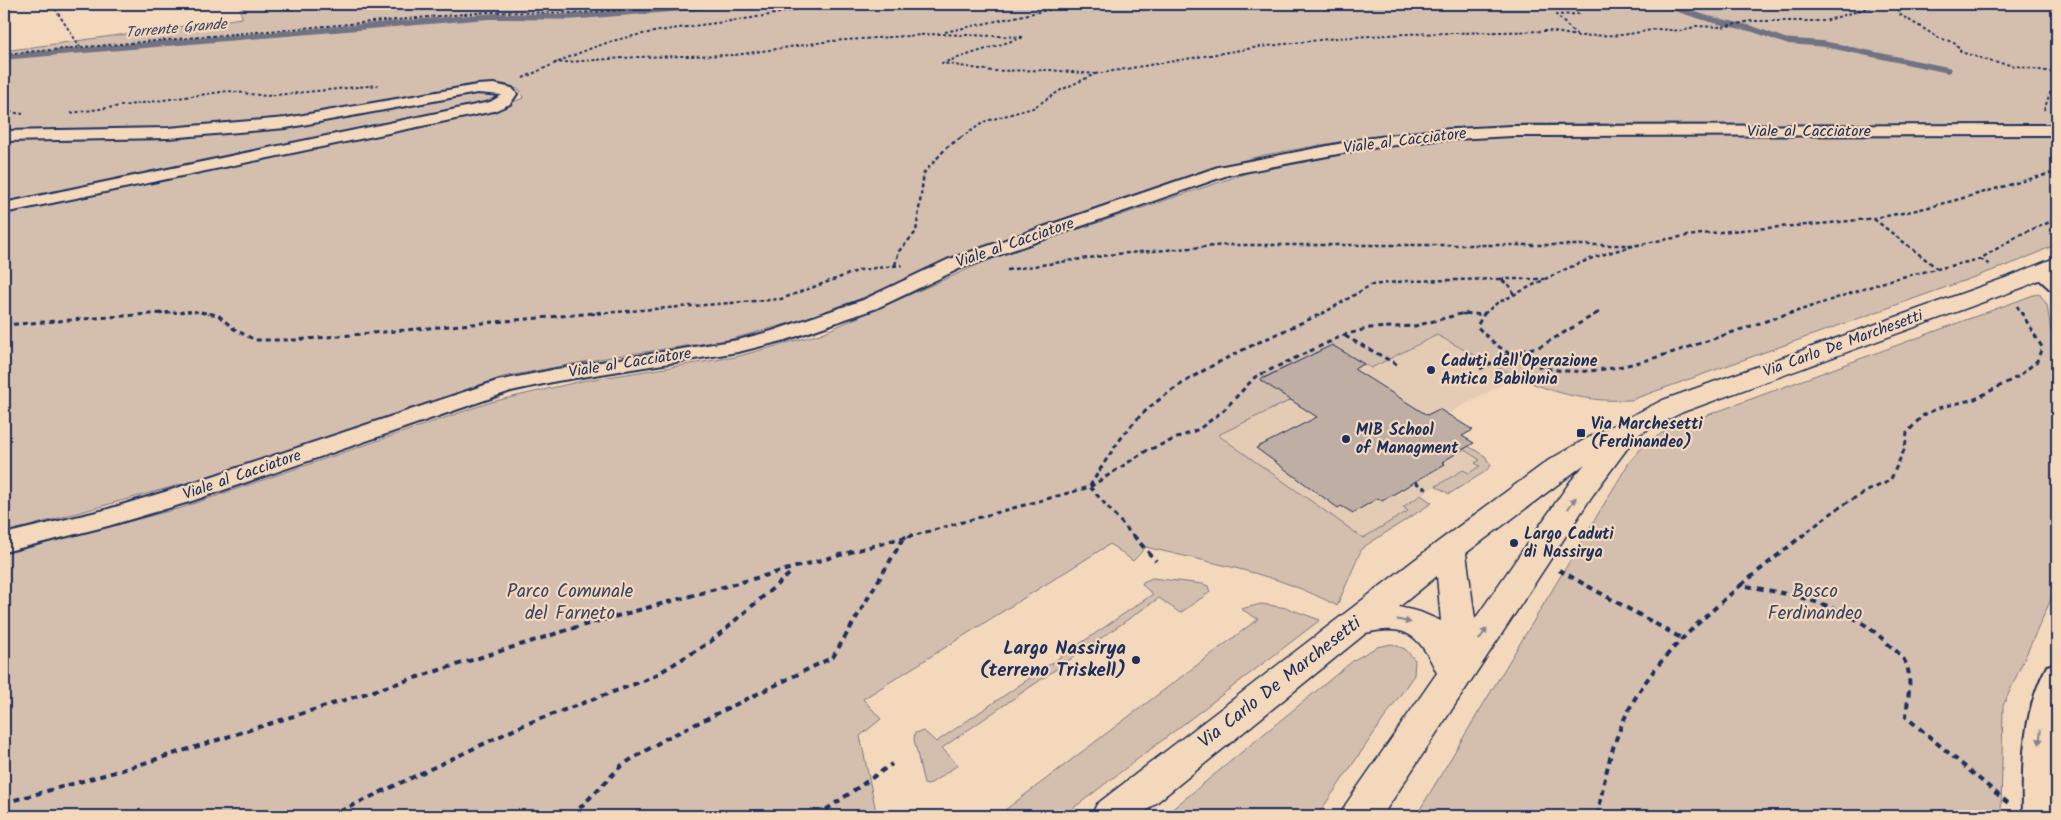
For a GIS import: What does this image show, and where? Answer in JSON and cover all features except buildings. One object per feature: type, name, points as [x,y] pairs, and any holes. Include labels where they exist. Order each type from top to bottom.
[{"type":"main road","name":"Via Carlo De Marchesetti","points":[[1111,816],[1450,549],[1559,467],[1629,427],[1673,406],[2052,274]]},
{"type":"main road","points":[[1360,816],[1581,489],[1629,427]]},
{"type":"main road","points":[[1450,549],[1458,610],[1456,675]]},
{"type":"main road","points":[[1357,622],[1383,617],[1426,628],[1439,640],[1456,675]]},
{"type":"street","points":[[4,136],[168,133],[286,123],[477,89],[506,90],[510,94],[505,101],[494,106],[4,208]]},
{"type":"street","name":"Viale al Cacciatore","points":[[4,543],[108,518],[170,499],[505,386],[557,374],[738,346],[779,336],[870,304],[954,264],[1207,177],[1250,165],[1372,142],[1481,132],[2057,130]]},
{"type":"street","points":[[2038,816],[2039,737],[2048,698],[2057,674]]},
{"type":"path","points":[[52,4],[80,47]]},
{"type":"path","points":[[4,54],[487,12],[578,12],[698,4]]},
{"type":"path","points":[[938,34],[1052,9],[1064,4]]},
{"type":"path","points":[[1566,4],[1572,6],[1579,14],[1556,15],[1578,36]]},
{"type":"path","points":[[554,63],[637,57],[735,55],[832,41],[938,34],[1024,37],[942,63],[992,71],[1048,70],[1095,74],[1259,47],[1337,38],[1404,34],[1549,31],[1578,36],[1623,34],[1657,29],[1683,32],[1696,26],[1722,27],[1751,21],[1825,21],[1880,4]]},
{"type":"path","points":[[1896,4],[1899,14],[1939,38],[1956,43],[1961,52],[1993,62],[2057,73]]},
{"type":"path","points":[[895,265],[899,251],[916,232],[924,173],[947,147],[986,121],[1032,108],[1061,90],[1095,74]]},
{"type":"path","points":[[517,75],[526,76]]},
{"type":"path","points":[[67,114],[159,99],[228,91],[283,95],[383,85]]},
{"type":"path","points":[[4,111],[30,115]]},
{"type":"path","points":[[2057,172],[1986,190],[1935,207],[1874,218],[1721,230],[1644,244],[1593,258],[1545,279],[1497,303],[1483,315],[1477,326],[1484,336],[1509,354],[1528,363],[1569,373],[1607,370],[1646,361],[1893,279],[1980,258],[2020,235],[2057,218]]},
{"type":"path","points":[[1874,218],[1938,269]]},
{"type":"path","points":[[1002,270],[1070,259],[1244,242],[1300,245],[1644,244]]},
{"type":"path","points":[[4,325],[193,311],[218,315],[234,329],[255,340],[295,340],[653,308],[724,305],[781,299],[860,270],[905,264]]},
{"type":"path","points":[[1500,279],[1510,286],[1514,295]]},
{"type":"path","points":[[1090,487],[1113,448],[1149,408],[1230,356],[1330,310],[1371,285],[1407,281],[1545,279]]},
{"type":"path","points":[[1598,816],[1602,780],[1618,729],[1649,674],[1681,638],[1741,585],[1844,503],[1860,493],[1890,481],[1905,448],[1907,433],[1922,416],[1938,408],[1975,399],[2019,376],[2037,361],[2042,347],[2017,306],[2010,300]]},
{"type":"path","points":[[1480,368],[1509,354],[1541,346],[1599,312]]},
{"type":"path","points":[[4,803],[122,770],[577,627],[796,569],[1090,487],[1146,451],[1199,429],[1222,411],[1254,377],[1344,335],[1370,328],[1416,326],[1464,313],[1483,315]]},
{"type":"path","points":[[1344,335],[1398,365]]},
{"type":"path","points":[[1415,482],[1428,491]]},
{"type":"path","points":[[1090,487],[1156,561]]},
{"type":"path","points":[[572,816],[622,766],[658,743],[833,657],[903,539]]},
{"type":"path","points":[[1555,568],[1681,638]]},
{"type":"path","points":[[330,816],[526,724],[650,678],[710,642],[796,569]]},
{"type":"path","points":[[1741,585],[1805,598],[1850,614],[1884,638],[1906,663],[1908,692],[1906,717],[2010,804]]},
{"type":"path","points":[[817,816],[892,764]]},
{"type":"shaded area","name":"MIB School of Managment","points":[[1437,335],[1516,377],[1447,414],[1473,430],[1463,436],[1474,443],[1463,449],[1481,460],[1480,466],[1468,473],[1463,470],[1403,506],[1409,511],[1364,539],[1218,435],[1290,400],[1260,380],[1332,345],[1371,368]]},
{"type":"green space","points":[[254,4],[2057,4],[2057,125],[1523,124],[1424,130],[1350,140],[1264,155],[1209,169],[961,255],[867,296],[812,317],[728,340],[616,356],[503,377],[230,471],[4,533],[4,212],[504,106],[523,98],[520,90],[504,84],[484,84],[294,118],[181,128],[4,131],[4,51],[242,18],[240,9]]},
{"type":"green space","points":[[489,92],[497,93],[496,98],[491,102],[476,106],[4,203],[4,140],[160,138],[281,126]]},
{"type":"green space","name":"Parco Comunale del Farneto","points":[[2057,134],[2057,244],[2019,261],[1631,400],[1598,400],[1551,390],[1493,365],[1437,335],[1371,368],[1332,346],[1260,379],[1291,400],[1218,435],[1363,538],[1408,511],[1403,507],[1421,495],[1432,503],[1362,548],[1337,606],[1291,585],[1268,577],[1146,547],[1133,561],[1110,544],[863,699],[881,719],[860,736],[877,816],[4,816],[4,554],[181,508],[491,402],[582,381],[735,357],[820,334],[998,256],[1250,172],[1370,149],[1463,138]]},
{"type":"green space","name":"Bosco Ferdinandeo","points":[[2039,293],[2047,305],[2057,370],[2057,586],[2003,706],[2001,816],[1416,816],[1630,461],[1646,443],[1667,430]]},
{"type":"green space","points":[[1468,446],[1485,456],[1491,466],[1449,494],[1436,486],[1463,470],[1469,473],[1480,466],[1475,463],[1480,460],[1463,449]]},
{"type":"green space","points":[[1152,578],[1203,584],[1208,586],[1210,592],[1180,613],[1159,598],[942,748],[958,765],[928,785],[924,784],[914,739],[915,733],[924,731],[936,742],[1153,594],[1142,585],[1143,582]]},
{"type":"green space","points":[[1261,604],[1287,608],[1320,620],[1063,816],[997,816],[1258,619],[1241,609]]},
{"type":"green space","points":[[1392,644],[1405,649],[1415,660],[1414,675],[1317,816],[1164,816],[1354,660],[1377,647]]},
{"type":"waterway","name":"Torrente Grande","points":[[4,57],[491,16],[570,17],[739,4]]},
{"type":"waterway","points":[[1661,4],[1709,19],[1753,29],[1785,41],[1824,44],[1948,70]]},
{"type":"place","name":"Caduti dell'Operazione Antica Babilonia","points":[[1431,370]]},
{"type":"place","name":"Via Marchesetti (Ferdinandeo)","points":[[1581,433]]},
{"type":"place","name":"MIB School of Managment","points":[[1346,439]]},
{"type":"place","name":"Largo Caduti di Nassirya","points":[[1514,543]]},
{"type":"place","name":"Largo Nassirya (terreno Triskell)","points":[[1136,660]]}]
